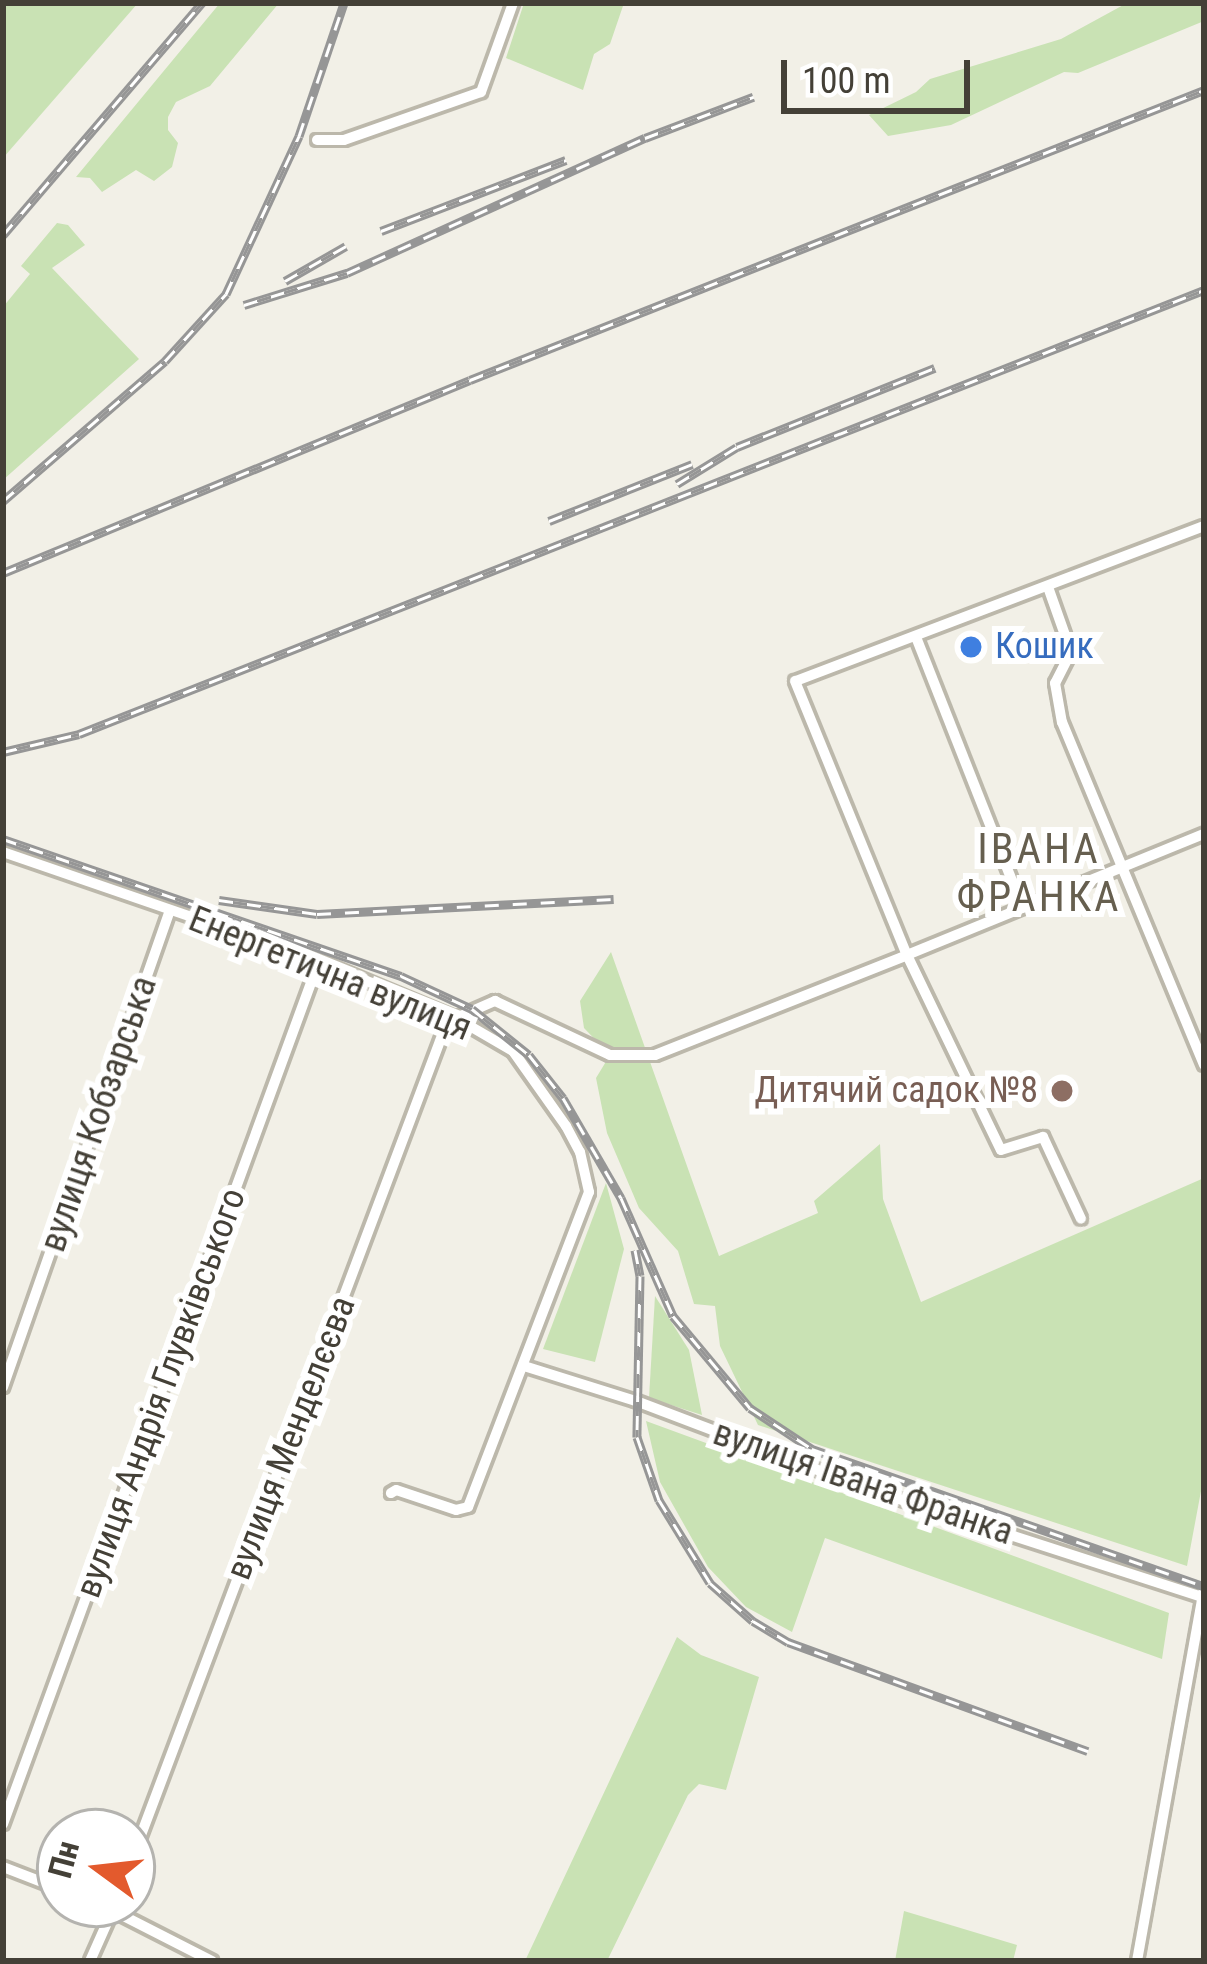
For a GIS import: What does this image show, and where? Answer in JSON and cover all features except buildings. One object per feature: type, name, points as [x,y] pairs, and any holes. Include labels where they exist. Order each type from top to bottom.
[{"type":"street","points":[[317,140],[344,140],[481,92],[513,3]]},
{"type":"street","points":[[1081,1219],[1043,1137],[1001,1150],[907,956],[794,681],[1204,526]]},
{"type":"street","points":[[1048,586],[1071,652],[1055,683],[1062,722],[1204,1065]]},
{"type":"street","points":[[916,637],[1023,908]]},
{"type":"street","points":[[453,1017],[495,1000],[610,1054],[655,1055],[1204,834]]},
{"type":"street","name":"Енергетична вулиця","points":[[3,852],[319,962],[453,1017],[513,1051],[566,1126],[589,1192],[468,1507],[456,1510],[395,1490],[392,1493]]},
{"type":"street","name":"вулиця Кобзарська","points":[[3,1387],[170,910]]},
{"type":"street","name":"вулиця Андрія Глувківського","points":[[3,1824],[319,962]]},
{"type":"street","name":"вулиця Менделєєва","points":[[151,1808],[453,1017]]},
{"type":"street","name":"вулиця Івана Франка","points":[[524,1366],[635,1401],[865,1488],[1203,1593]]},
{"type":"street","points":[[1137,1961],[1203,1593]]},
{"type":"street","points":[[3,1867],[36,1880]]},
{"type":"street","points":[[90,1961],[105,1928]]},
{"type":"street","points":[[152,1928],[212,1961]]},
{"type":"green space","points":[[3,3],[138,3],[3,158]]},
{"type":"green space","points":[[220,3],[279,3],[210,86],[176,102],[168,117],[168,130],[178,143],[172,167],[154,181],[136,170],[102,192],[90,178],[76,177]]},
{"type":"green space","points":[[524,3],[624,3],[610,44],[594,54],[583,90],[506,58]]},
{"type":"green space","points":[[1127,3],[1204,3],[1204,21],[1078,73],[1064,72],[951,125],[888,136],[869,115],[916,92],[930,79],[1061,39]]},
{"type":"green space","points":[[57,223],[68,225],[85,245],[52,268],[139,359],[3,480],[3,307],[30,274],[21,266]]},
{"type":"green space","points":[[611,952],[719,1256],[818,1213],[814,1201],[880,1144],[883,1199],[921,1302],[1204,1178],[1204,1475],[1187,1566],[758,1425],[720,1346],[715,1306],[694,1304],[678,1251],[639,1208],[607,1133],[596,1078],[610,1055],[584,1028],[580,1001]]},
{"type":"green space","points":[[606,1183],[624,1249],[595,1362],[543,1349]]},
{"type":"green space","points":[[655,1296],[689,1350],[702,1415],[649,1398]]},
{"type":"green space","points":[[646,1421],[1169,1613],[1162,1659],[825,1538],[792,1632],[746,1607],[708,1567],[660,1482]]},
{"type":"green space","points":[[677,1637],[701,1655],[759,1677],[726,1790],[699,1784],[688,1795],[607,1961],[525,1961]]},
{"type":"green space","points":[[904,1911],[1017,1945],[1013,1961],[895,1961]]},
{"type":"railway","points":[[3,235],[202,3]]},
{"type":"railway","points":[[3,501],[165,361],[226,294],[299,136],[344,3]]},
{"type":"railway","points":[[3,573],[470,380],[1204,90]]},
{"type":"railway","points":[[244,305],[347,273],[645,138],[753,97]]},
{"type":"railway","points":[[381,231],[566,160]]},
{"type":"railway","points":[[285,281],[346,246]]},
{"type":"railway","points":[[3,752],[79,734],[1204,290]]},
{"type":"railway","points":[[677,484],[737,447],[935,368]]},
{"type":"railway","points":[[549,521],[692,464]]},
{"type":"railway","points":[[3,839],[401,976],[472,1009],[529,1055],[563,1098],[621,1198],[673,1316],[750,1408],[812,1449],[1204,1586]]},
{"type":"railway","points":[[219,900],[317,914],[614,899]]},
{"type":"railway","points":[[635,1250],[640,1276],[637,1437],[659,1500],[710,1583],[753,1621],[788,1642],[1088,1751]]},
{"type":"place","name":"Кошик","points":[[971,647]]},
{"type":"place","name":"Дитячий садок №8","points":[[1062,1091]]},
{"type":"district","name":"ІВАНА ФРАНКА","points":[[1039,873]]}]
